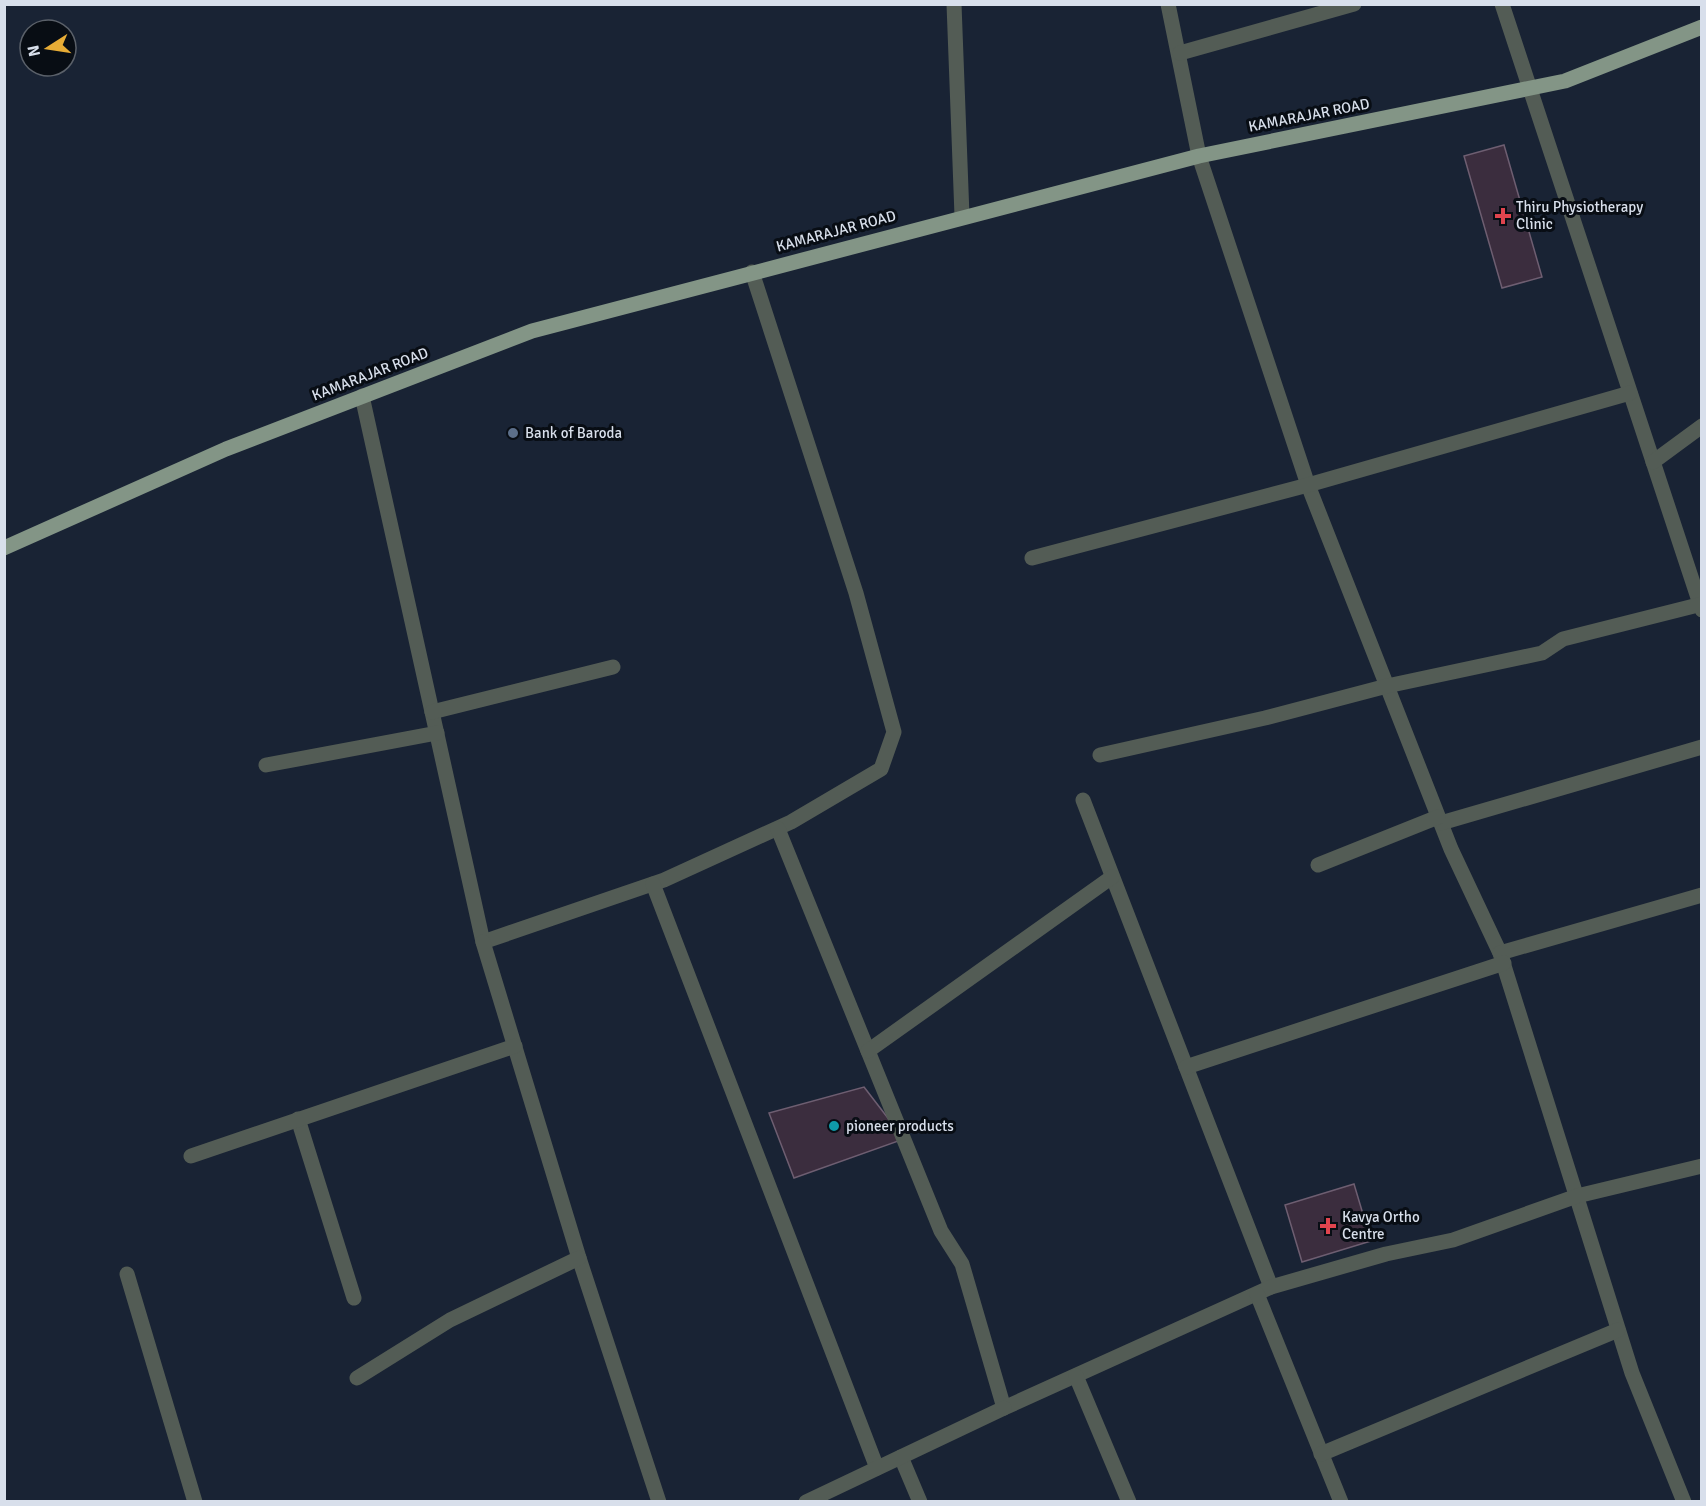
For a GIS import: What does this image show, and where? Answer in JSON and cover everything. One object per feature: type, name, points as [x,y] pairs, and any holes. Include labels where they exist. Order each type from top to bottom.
[{"type":"main road","name":"KAMARAJAR ROAD","points":[[4,548],[226,449],[532,331],[962,216],[1199,156],[1565,81],[1701,27]]},
{"type":"street","points":[[954,4],[962,216]]},
{"type":"street","points":[[1168,4],[1180,53],[1199,156],[1308,485],[1440,820],[1502,958],[1632,1373],[1684,1502]]},
{"type":"street","points":[[1180,53],[1354,4]]},
{"type":"street","points":[[1100,755],[1254,720],[1387,686],[1542,653],[1563,639],[1701,606],[1502,4]]},
{"type":"street","points":[[483,942],[653,884],[778,829],[881,769],[894,732],[856,593],[752,272]]},
{"type":"street","points":[[1032,558],[1308,485],[1630,393]]},
{"type":"street","points":[[362,396],[483,942],[579,1258],[659,1502]]},
{"type":"street","points":[[1653,462],[1701,426]]},
{"type":"street","points":[[432,712],[613,667]]},
{"type":"street","points":[[266,765],[437,733]]},
{"type":"street","points":[[1318,865],[1440,820],[1701,747]]},
{"type":"street","points":[[1083,800],[1271,1287]]},
{"type":"street","points":[[778,829],[941,1231],[962,1264],[1004,1408]]},
{"type":"street","points":[[868,1051],[1112,877]]},
{"type":"street","points":[[653,884],[877,1468]]},
{"type":"street","points":[[1186,1067],[1502,958],[1701,896]]},
{"type":"street","points":[[191,1156],[515,1046]]},
{"type":"street","points":[[298,1119],[354,1298]]},
{"type":"street","points":[[806,1502],[1004,1408],[1271,1287],[1386,1254],[1453,1240],[1576,1197],[1701,1166]]},
{"type":"street","points":[[357,1378],[450,1320],[579,1258]]},
{"type":"street","points":[[127,1274],[195,1502]]},
{"type":"street","points":[[1257,1294],[1341,1502]]},
{"type":"street","points":[[1322,1454],[1618,1330]]},
{"type":"street","points":[[1076,1376],[1129,1502]]},
{"type":"street","points":[[901,1457],[920,1502]]},
{"type":"building","points":[[1504,145],[1542,277],[1502,288],[1464,156]]},
{"type":"building","name":"pioneer products","points":[[864,1087],[904,1139],[794,1178],[769,1113]]},
{"type":"building","points":[[1354,1184],[1371,1241],[1302,1262],[1285,1205]]},
{"type":"place","name":"Thiru Physiotherapy Clinic","points":[[1503,216]]},
{"type":"place","name":"Bank of Baroda","points":[[513,433]]},
{"type":"place","name":"pioneer products","points":[[834,1126]]},
{"type":"place","name":"Kavya Ortho Centre","points":[[1328,1226]]}]
